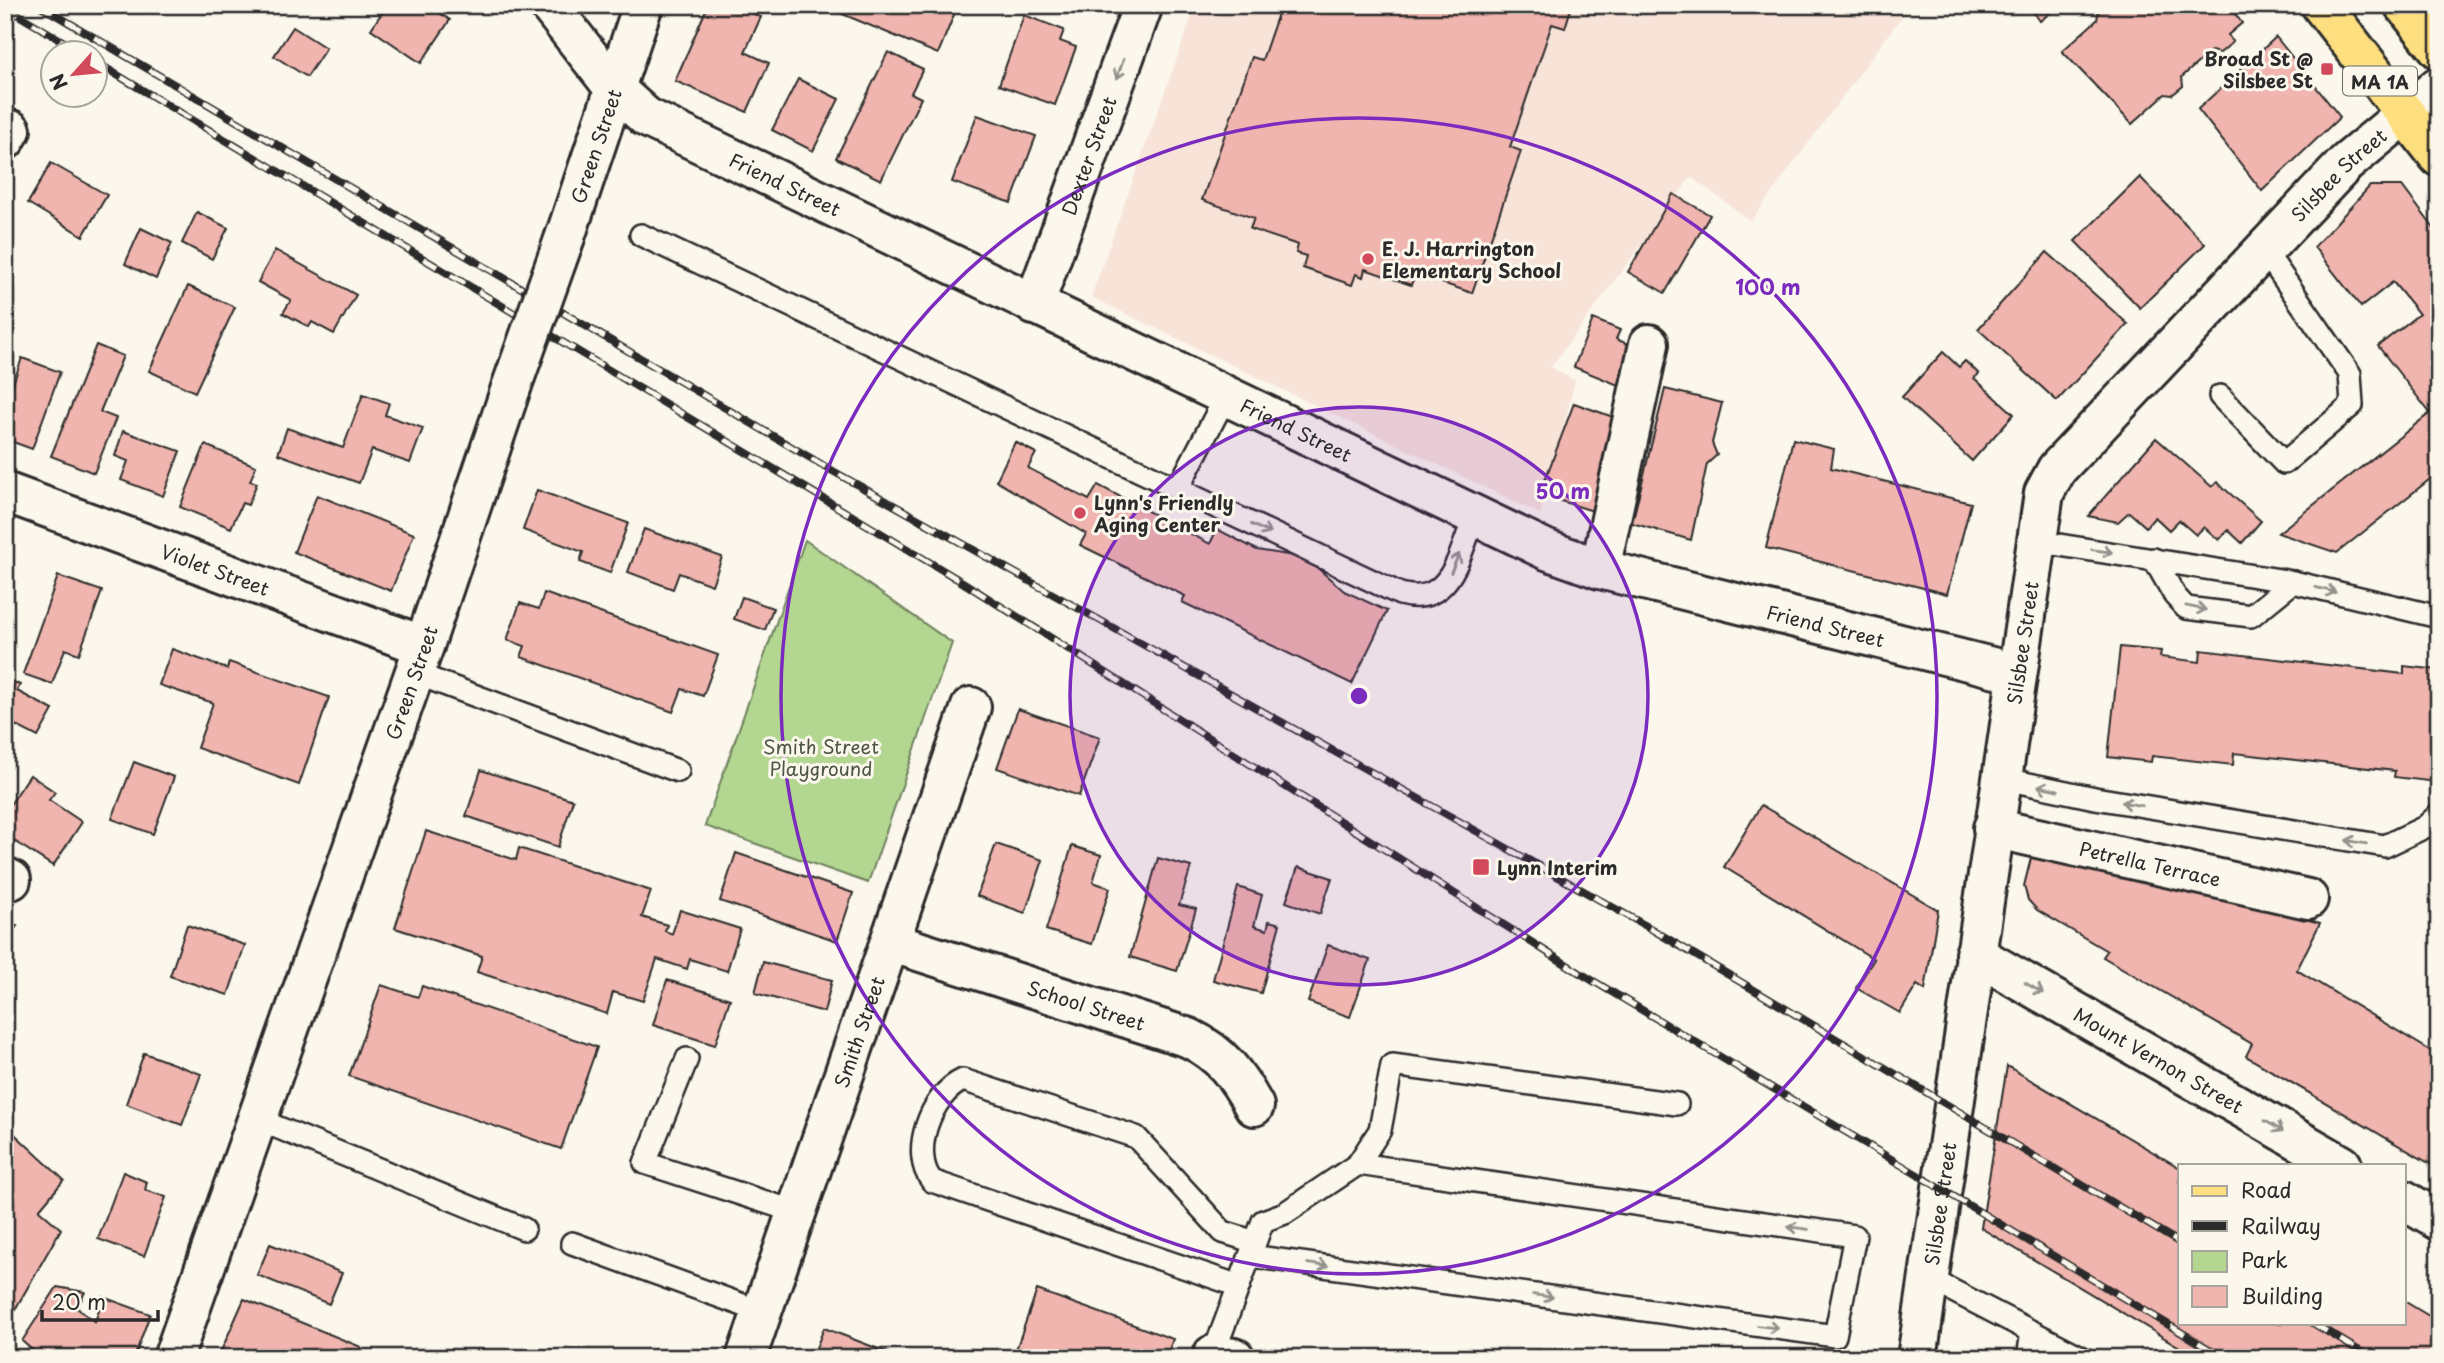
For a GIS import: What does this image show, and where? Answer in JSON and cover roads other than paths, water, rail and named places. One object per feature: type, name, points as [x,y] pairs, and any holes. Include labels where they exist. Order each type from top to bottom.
[{"type":"main road","name":"MA 1A","points":[[2321,5],[2439,157]]},
{"type":"main road","name":"MA 1A","points":[[2404,5],[2439,49]]},
{"type":"street","name":"Friend Street","points":[[549,5],[614,89],[646,117],[1546,550],[1600,569],[2016,673]]},
{"type":"street","name":"Green Street","points":[[173,1358],[419,660],[643,5]]},
{"type":"street","name":"Dexter Street","points":[[1034,305],[1143,5]]},
{"type":"street","points":[[2428,5],[2439,31]]},
{"type":"street","name":"Silsbee Street","points":[[1917,1358],[2034,541],[2044,493],[2057,469],[2346,163],[2439,86]]},
{"type":"street","points":[[1600,569],[1649,344]]},
{"type":"street","name":"Violet Street","points":[[5,492],[419,660]]},
{"type":"street","name":"Smith Street","points":[[746,1358],[971,707]]},
{"type":"street","name":"Petrella Terrace","points":[[1993,828],[2308,899]]},
{"type":"street","name":"School Street","points":[[890,942],[1189,1038],[1216,1053],[1228,1064],[1254,1106]]},
{"type":"street","name":"Mount Vernon Street","points":[[1975,954],[2341,1164]]},
{"type":"street","points":[[2406,1201],[2439,1221]]},
{"type":"lane","points":[[641,235],[1400,594],[1419,600],[1435,593],[1446,583],[1475,516]]},
{"type":"lane","points":[[2220,396],[2284,463],[2352,405],[2350,374],[2263,250]]},
{"type":"lane","points":[[1177,490],[1226,396]]},
{"type":"lane","points":[[2034,541],[2293,582],[2439,617]]},
{"type":"lane","points":[[2154,559],[2175,596],[2186,608],[2251,616],[2293,582]]},
{"type":"lane","points":[[419,660],[678,771]]},
{"type":"lane","points":[[2000,778],[2095,798],[2385,846],[2425,827],[2439,814]]},
{"type":"lane","points":[[687,1059],[645,1163],[796,1212]]},
{"type":"lane","points":[[1220,1357],[1239,1286],[1264,1221],[1285,1213],[1358,1164],[1380,1130],[1392,1065],[1677,1104]]},
{"type":"lane","points":[[1239,1286],[932,1181],[925,1172],[920,1152],[937,1100],[951,1085],[963,1080],[1136,1137],[1223,1232],[1253,1249],[1835,1336],[1855,1236],[1358,1164]]},
{"type":"lane","points":[[257,1119],[524,1229]]},
{"type":"lane","points":[[572,1243],[762,1312]]},
{"type":"lane","points":[[1928,1278],[2083,1358]]},
{"type":"lane","points":[[2028,1358],[2032,1332]]},
{"type":"railway","points":[[39,5],[831,470],[1648,927],[2178,1242]]},
{"type":"railway","points":[[5,7],[57,38]]},
{"type":"railway","points":[[108,69],[964,583],[1580,973],[2224,1358]]},
{"type":"railway","points":[[2315,1324],[2371,1358]]},
{"type":"place","name":"Broad St @ Silsbee St","points":[[2327,69]]},
{"type":"place","name":"E. J. Harrington Elementary School","points":[[1368,259]]},
{"type":"place","name":"Lynn's Friendly Aging Center","points":[[1080,513]]},
{"type":"place","name":"Lynn Interim","points":[[1481,867]]},
{"type":"park label","name":"Smith Street Playground","points":[[821,757]]}]
